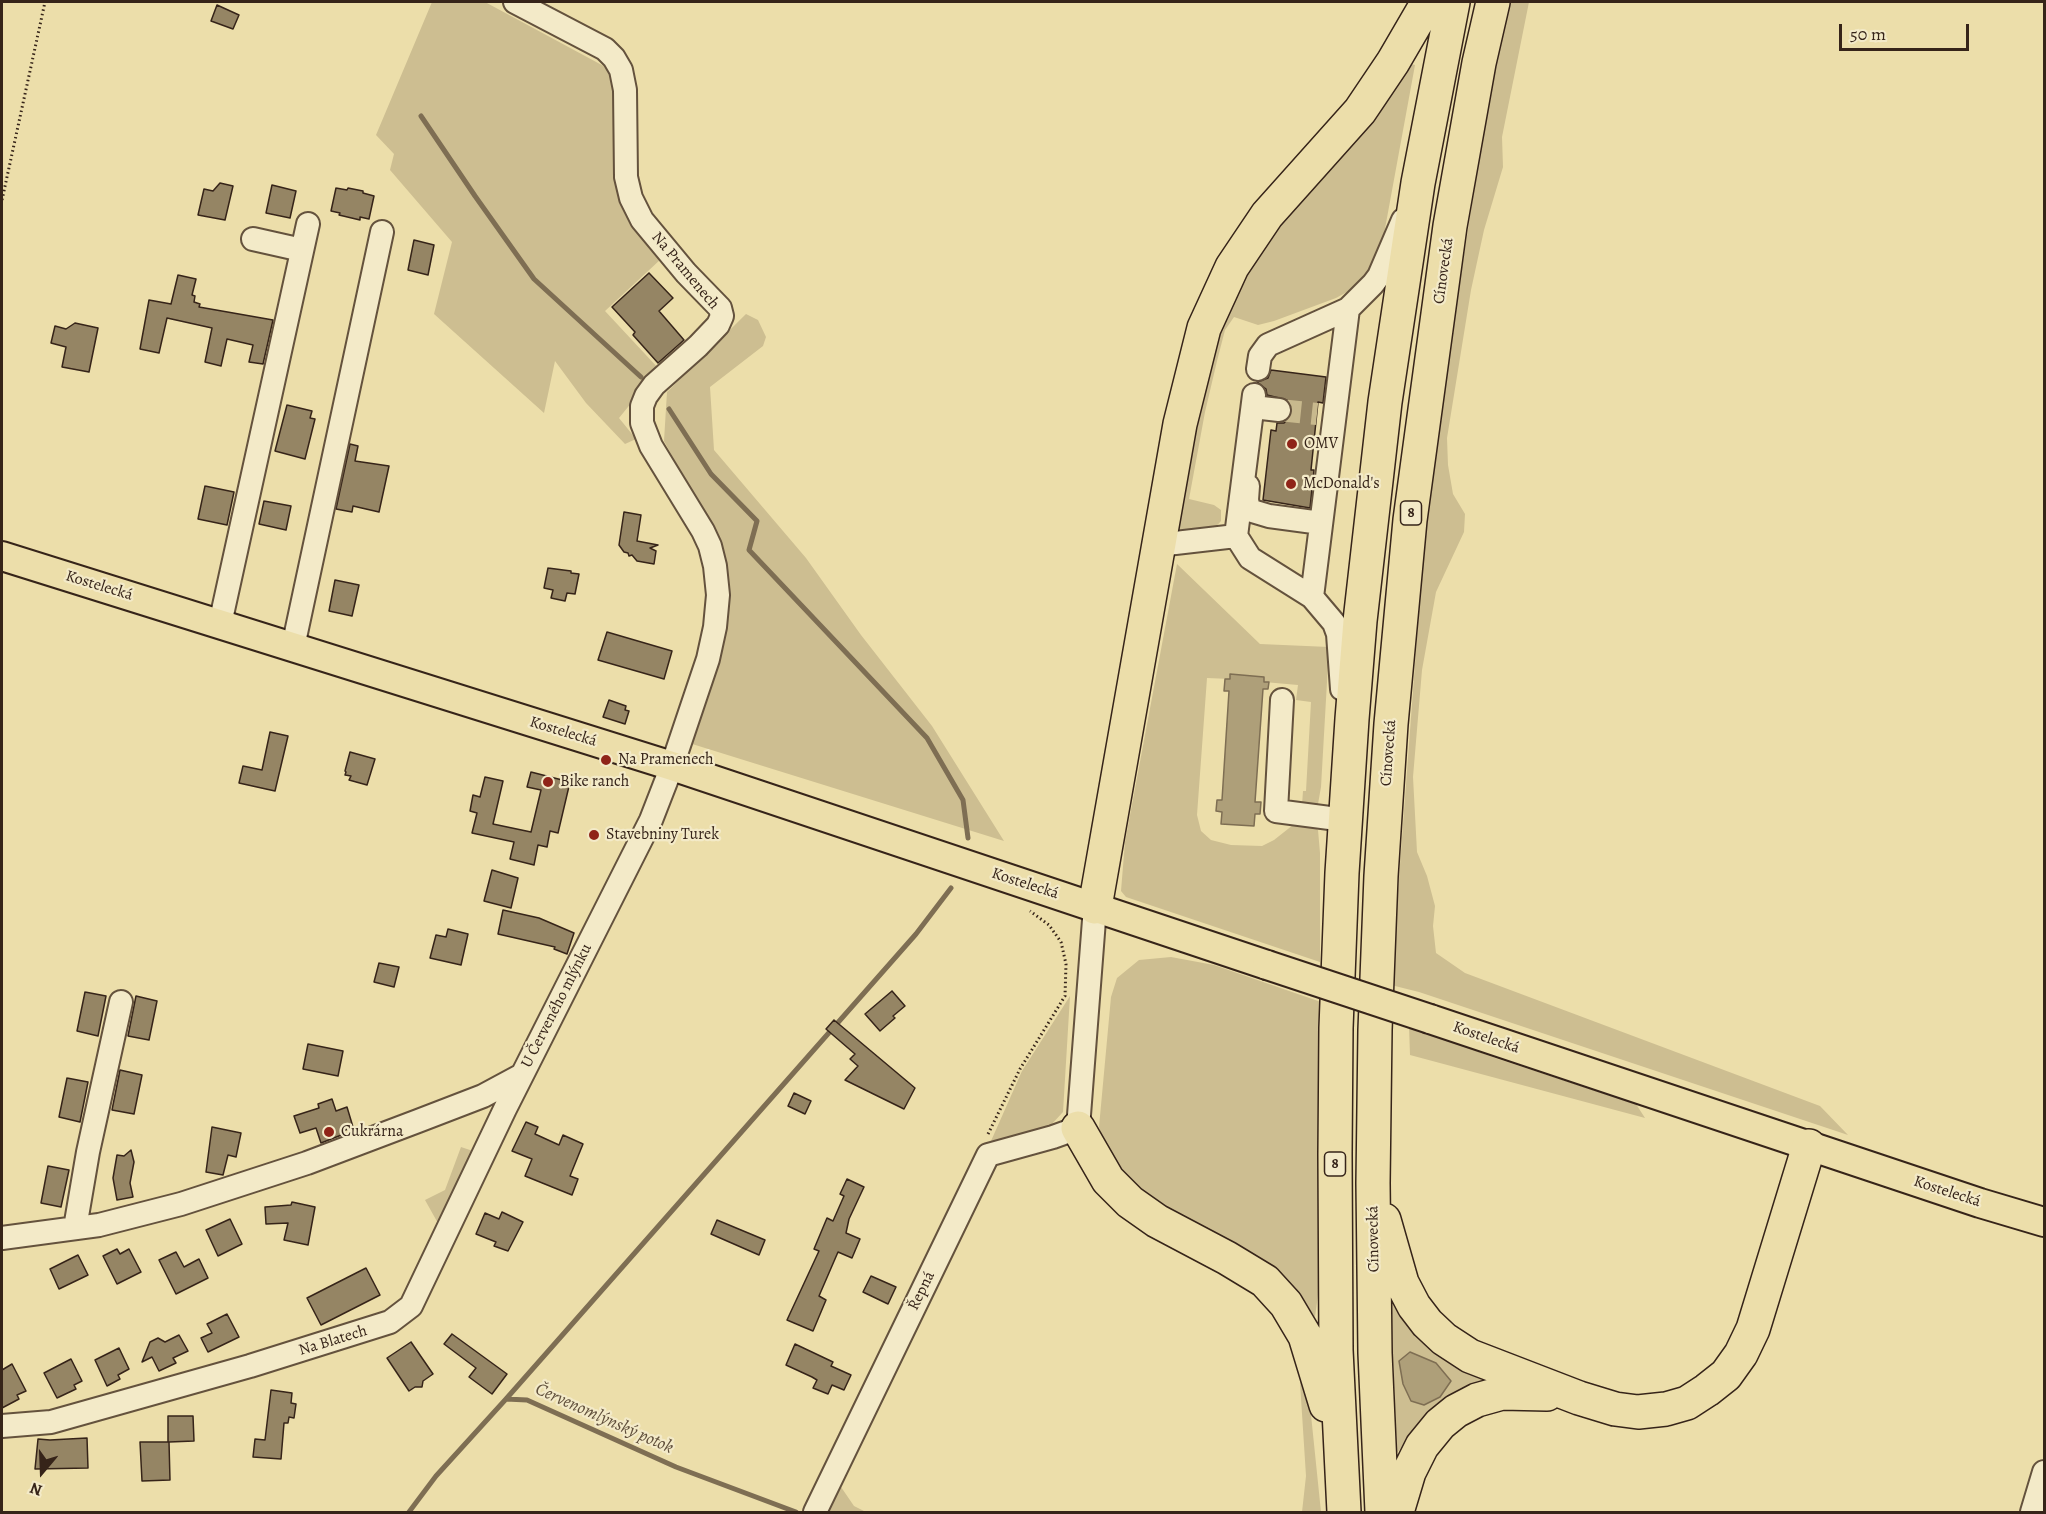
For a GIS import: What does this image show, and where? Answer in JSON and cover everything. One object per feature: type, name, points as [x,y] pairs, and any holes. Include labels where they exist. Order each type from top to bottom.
[{"type":"highway","points":[[1095,907],[1180,424],[1204,328],[1232,267],[1267,215],[1360,111],[1393,62],[1428,2]]},
{"type":"highway","name":"8","points":[[1344,1512],[1336,1350],[1335,1154],[1336,1028],[1348,773],[1360,621],[1385,402],[1418,183],[1453,2]]},
{"type":"highway","name":"Cínovecká","points":[[1382,1512],[1375,1353],[1373,1183],[1375,1030],[1381,876],[1399,626],[1410,520],[1450,226],[1492,2]]},
{"type":"highway","points":[[1078,1128],[1108,1180],[1130,1202],[1157,1221],[1227,1258],[1264,1281],[1286,1304],[1305,1336],[1340,1455]]},
{"type":"highway","points":[[1373,1183],[1402,1283],[1414,1306],[1427,1323],[1444,1339],[1470,1356],[1579,1398],[1615,1409],[1638,1412],[1666,1409],[1687,1403],[1726,1375],[1741,1354],[1753,1329],[1809,1146]]},
{"type":"highway","points":[[1397,1512],[1409,1472],[1422,1446],[1440,1424],[1456,1411],[1478,1400],[1502,1394],[1538,1393],[1579,1398]]},
{"type":"main road","name":"Kostelecká","points":[[2,556],[672,766],[1980,1203],[2044,1222]]},
{"type":"street","name":"Na Pramenech","points":[[515,2],[605,49],[614,58],[621,70],[625,90],[626,177],[631,198],[642,220],[686,273],[720,308],[722,316],[718,325],[698,346],[654,385],[642,406],[642,423],[651,446],[704,531],[715,566],[718,595],[715,627],[708,659],[672,766]]},
{"type":"street","points":[[1258,369],[1260,356],[1268,345],[1348,309],[1373,284],[1384,268],[1418,183]]},
{"type":"street","points":[[220,624],[308,224]]},
{"type":"street","points":[[293,647],[382,232]]},
{"type":"street","points":[[254,239],[302,250]]},
{"type":"street","points":[[1312,597],[1321,523],[1326,416],[1348,309]]},
{"type":"street","points":[[1279,410],[1254,401],[1236,536],[1250,558],[1312,597],[1334,623],[1338,634],[1348,773]]},
{"type":"street","points":[[1250,432],[1253,444],[1247,500],[1249,510],[1269,516],[1321,523]]},
{"type":"street","points":[[1158,545],[1236,536]]},
{"type":"street","points":[[1282,700],[1276,811],[1345,820]]},
{"type":"street","name":"U Červeného mlýnku","points":[[2,1238],[99,1225],[181,1204],[307,1163],[483,1096],[522,1075],[653,796],[672,766]]},
{"type":"street","points":[[988,1155],[1078,1128],[1095,907]]},
{"type":"street","points":[[75,1228],[90,1141],[121,1002]]},
{"type":"street","name":"Na Blatech","points":[[2,1426],[51,1422],[250,1366],[390,1322],[411,1306],[522,1075]]},
{"type":"street","name":"Řepná","points":[[815,1512],[988,1155]]},
{"type":"street","points":[[2032,1512],[2044,1472]]},
{"type":"path","points":[[2,200],[45,2]]},
{"type":"path","points":[[988,1155],[984,1143],[1014,1080],[1065,996],[1066,964],[1061,942],[1050,926],[1028,910]]},
{"type":"shaded area","points":[[432,2],[485,2],[611,70],[615,98],[617,186],[634,225],[661,259],[605,311],[659,369],[619,418],[636,439],[625,444],[586,403],[555,361],[544,413],[434,314],[452,242],[390,170],[394,154],[376,135]]},
{"type":"shaded area","points":[[1509,2],[1529,2],[1502,137],[1503,167],[1484,230],[1471,290],[1447,438],[1448,465],[1453,494],[1465,514],[1464,532],[1436,592],[1422,670],[1413,777],[1417,852],[1427,876],[1435,906],[1433,926],[1436,953],[1465,973],[1820,1106],[1848,1135],[1419,992],[1391,985],[1425,530],[1443,389],[1485,121]]},
{"type":"shaded area","points":[[1411,64],[1415,65],[1382,245],[1373,270],[1356,287],[1336,298],[1274,321],[1258,325],[1234,317],[1225,330],[1217,361],[1189,499],[1214,505],[1221,510],[1221,521],[1214,529],[1174,530],[1192,423],[1230,291],[1285,212],[1384,103]]},
{"type":"shaded area","points":[[746,314],[758,320],[766,337],[763,346],[710,387],[714,450],[806,558],[861,635],[932,726],[1004,841],[689,743],[719,663],[730,599],[714,533],[664,441],[667,392]]},
{"type":"shaded area","points":[[1177,564],[1260,644],[1329,647],[1321,787],[1318,804],[1302,805],[1303,791],[1306,791],[1311,702],[1296,700],[1298,685],[1264,682],[1264,677],[1230,675],[1230,679],[1207,678],[1197,815],[1201,831],[1211,840],[1231,845],[1262,846],[1293,825],[1311,824],[1318,830],[1320,962],[1126,897],[1121,891],[1125,842]]},
{"type":"shaded area","points":[[1230,674],[1264,677],[1264,682],[1269,682],[1268,689],[1263,689],[1255,802],[1261,802],[1260,814],[1255,814],[1254,826],[1221,824],[1222,812],[1216,811],[1217,800],[1222,800],[1229,691],[1224,691],[1225,679],[1230,679]]},
{"type":"shaded area","points":[[1171,957],[1214,965],[1321,1002],[1318,1295],[1315,1317],[1306,1306],[1135,1193],[1108,1159],[1099,1127],[1111,997],[1117,978],[1139,960]]},
{"type":"shaded area","points":[[1070,996],[1063,1112],[1051,1125],[1039,1130],[991,1141],[1022,1071]]},
{"type":"shaded area","points":[[1409,1026],[1495,1058],[1636,1104],[1645,1118],[1410,1055]]},
{"type":"shaded area","points":[[461,1147],[473,1151],[439,1225],[425,1200],[445,1190]]},
{"type":"shaded area","points":[[1390,1287],[1494,1379],[1420,1424],[1397,1453]]},
{"type":"shaded area","points":[[1410,1352],[1436,1363],[1451,1381],[1440,1397],[1424,1405],[1411,1401],[1403,1384],[1399,1361]]},
{"type":"shaded area","points":[[1299,1367],[1307,1376],[1321,1512],[1302,1512],[1306,1476]]},
{"type":"shaded area","points":[[841,1487],[854,1506],[866,1512],[828,1512]]},
{"type":"building","points":[[217,5],[239,15],[233,29],[211,21]]},
{"type":"building","points":[[220,183],[233,186],[225,220],[198,215],[204,189],[213,191]]},
{"type":"building","points":[[272,185],[296,191],[290,218],[266,213]]},
{"type":"building","points":[[336,188],[363,191],[363,193],[374,196],[369,219],[360,217],[360,220],[331,211]]},
{"type":"building","points":[[414,240],[434,245],[428,275],[408,270]]},
{"type":"building","points":[[649,273],[673,298],[659,311],[684,340],[658,363],[633,335],[635,332],[612,307]]},
{"type":"building","points":[[178,275],[196,279],[192,295],[195,296],[194,302],[200,304],[199,307],[273,320],[263,364],[249,362],[253,345],[227,339],[221,366],[205,362],[212,328],[167,318],[159,353],[140,349],[149,300],[171,304]]},
{"type":"building","points":[[75,323],[98,328],[89,372],[62,367],[66,347],[51,343],[55,326],[66,329]]},
{"type":"building","points":[[1271,370],[1326,377],[1323,403],[1318,402],[1311,470],[1314,470],[1310,508],[1263,500],[1271,430],[1276,431],[1277,423],[1284,423],[1292,411],[1292,405],[1287,400],[1267,395],[1266,389],[1257,382],[1268,378]]},
{"type":"building","points":[[287,405],[312,411],[310,418],[315,419],[305,459],[275,451]]},
{"type":"building","points":[[350,444],[358,446],[355,461],[389,466],[379,512],[353,506],[352,512],[336,509]]},
{"type":"building","points":[[205,486],[234,492],[227,525],[198,519]]},
{"type":"building","points":[[264,501],[291,506],[286,530],[259,524]]},
{"type":"building","points":[[624,512],[641,515],[637,541],[658,545],[650,548],[656,551],[654,564],[637,561],[632,555],[629,556],[624,552],[619,545]]},
{"type":"building","points":[[548,568],[579,574],[575,594],[567,593],[565,601],[551,598],[553,590],[544,588]]},
{"type":"building","points":[[335,580],[359,585],[352,616],[329,611]]},
{"type":"building","points":[[607,632],[672,651],[664,679],[598,660]]},
{"type":"building","points":[[609,700],[626,706],[625,710],[629,711],[625,724],[603,717]]},
{"type":"building","points":[[270,732],[288,736],[275,791],[239,783],[243,766],[262,770]]},
{"type":"building","points":[[350,752],[375,759],[367,785],[349,780],[351,776],[345,775]]},
{"type":"building","points":[[531,772],[570,782],[558,833],[550,831],[547,847],[538,845],[534,865],[510,859],[514,842],[472,833],[477,813],[470,811],[473,795],[480,797],[485,777],[503,781],[493,824],[531,832],[541,790],[527,787]]},
{"type":"building","points":[[492,870],[518,878],[511,908],[484,901]]},
{"type":"building","points":[[503,910],[539,918],[574,933],[567,954],[554,949],[555,947],[498,934]]},
{"type":"building","points":[[448,929],[468,934],[461,965],[430,958],[436,935],[446,937]]},
{"type":"building","points":[[379,963],[399,967],[394,987],[374,982]]},
{"type":"building","points":[[892,991],[905,1006],[880,1031],[865,1014]]},
{"type":"building","points":[[85,992],[106,996],[98,1036],[77,1031]]},
{"type":"building","points":[[136,996],[157,1001],[149,1040],[128,1036]]},
{"type":"building","points":[[834,1020],[915,1088],[904,1109],[845,1080],[858,1066],[850,1059],[855,1054],[826,1029]]},
{"type":"building","points":[[308,1044],[343,1051],[338,1076],[303,1069]]},
{"type":"building","points":[[120,1070],[142,1075],[134,1114],[112,1110]]},
{"type":"building","points":[[67,1078],[88,1082],[80,1122],[59,1117]]},
{"type":"building","points":[[794,1093],[811,1101],[805,1114],[788,1106]]},
{"type":"building","points":[[332,1099],[336,1111],[347,1107],[353,1127],[343,1131],[344,1134],[321,1143],[316,1128],[300,1133],[294,1116],[319,1108],[318,1104]]},
{"type":"building","points":[[526,1122],[538,1127],[535,1134],[559,1145],[563,1135],[583,1144],[570,1176],[578,1179],[572,1195],[525,1176],[532,1159],[512,1151]]},
{"type":"building","points":[[212,1127],[241,1133],[236,1157],[228,1155],[223,1175],[206,1172]]},
{"type":"building","points":[[131,1150],[134,1162],[130,1183],[133,1197],[117,1200],[113,1178],[117,1155],[124,1156]]},
{"type":"building","points":[[48,1166],[69,1170],[61,1207],[41,1203]]},
{"type":"building","points":[[847,1179],[864,1187],[849,1219],[846,1233],[860,1239],[852,1258],[838,1252],[819,1296],[826,1300],[813,1331],[787,1320],[819,1251],[814,1249],[827,1218],[833,1221],[844,1196],[840,1194]]},
{"type":"building","points":[[292,1202],[315,1207],[308,1245],[284,1240],[288,1223],[266,1224],[265,1207],[291,1205]]},
{"type":"building","points":[[502,1212],[523,1222],[508,1251],[494,1246],[496,1242],[476,1234],[485,1213],[499,1219]]},
{"type":"building","points":[[230,1219],[242,1244],[218,1256],[206,1230]]},
{"type":"building","points":[[717,1220],[765,1240],[759,1255],[711,1234]]},
{"type":"building","points":[[117,1249],[120,1254],[129,1249],[141,1272],[117,1284],[103,1256]]},
{"type":"building","points":[[176,1252],[184,1267],[199,1259],[208,1278],[176,1294],[159,1260]]},
{"type":"building","points":[[78,1255],[88,1275],[59,1289],[50,1269]]},
{"type":"building","points":[[366,1268],[380,1295],[321,1325],[307,1298]]},
{"type":"building","points":[[871,1276],[896,1287],[888,1304],[863,1292]]},
{"type":"building","points":[[227,1314],[239,1337],[208,1352],[201,1338],[212,1333],[207,1324]]},
{"type":"building","points":[[452,1334],[507,1374],[492,1394],[469,1377],[476,1368],[444,1344]]},
{"type":"building","points":[[179,1335],[188,1351],[173,1358],[176,1363],[159,1371],[152,1357],[142,1362],[150,1342],[158,1338],[165,1342]]},
{"type":"building","points":[[411,1342],[433,1374],[423,1381],[422,1387],[415,1387],[409,1391],[387,1358]]},
{"type":"building","points":[[795,1344],[833,1362],[831,1366],[851,1375],[844,1390],[832,1385],[828,1394],[813,1388],[817,1380],[786,1365]]},
{"type":"building","points":[[119,1348],[129,1369],[118,1375],[120,1379],[107,1386],[95,1360]]},
{"type":"building","points":[[71,1359],[82,1381],[74,1385],[76,1389],[57,1398],[44,1373]]},
{"type":"building","points":[[12,1364],[26,1391],[17,1395],[19,1399],[2,1408],[2,1370]]},
{"type":"building","points":[[271,1390],[292,1393],[291,1403],[296,1404],[294,1418],[289,1417],[288,1423],[284,1423],[281,1459],[253,1457],[255,1439],[265,1440]]},
{"type":"building","points":[[168,1416],[193,1416],[194,1441],[169,1442],[170,1480],[142,1481],[140,1442],[168,1442]]},
{"type":"building","points":[[87,1438],[88,1468],[35,1469],[38,1439]]},
{"type":"waterway","points":[[421,116],[534,279],[641,377]]},
{"type":"waterway","points":[[669,409],[711,474],[757,521],[749,550],[927,738],[963,800],[968,838]]},
{"type":"waterway","points":[[506,1399],[916,934],[951,888]]},
{"type":"waterway","name":"Červenomlýnský potok","points":[[409,1512],[436,1476],[506,1399],[527,1400],[676,1467],[796,1512]]},
{"type":"tunnel","points":[[1279,410],[1317,414]]},
{"type":"place","name":"OMV","points":[[1292,444]]},
{"type":"place","name":"McDonald's","points":[[1291,484]]},
{"type":"place","name":"Na Pramenech","points":[[606,760]]},
{"type":"place","name":"Bike ranch","points":[[548,782]]},
{"type":"place","name":"Stavebniny Turek","points":[[594,835]]},
{"type":"place","name":"Cukrárna","points":[[329,1132]]}]
